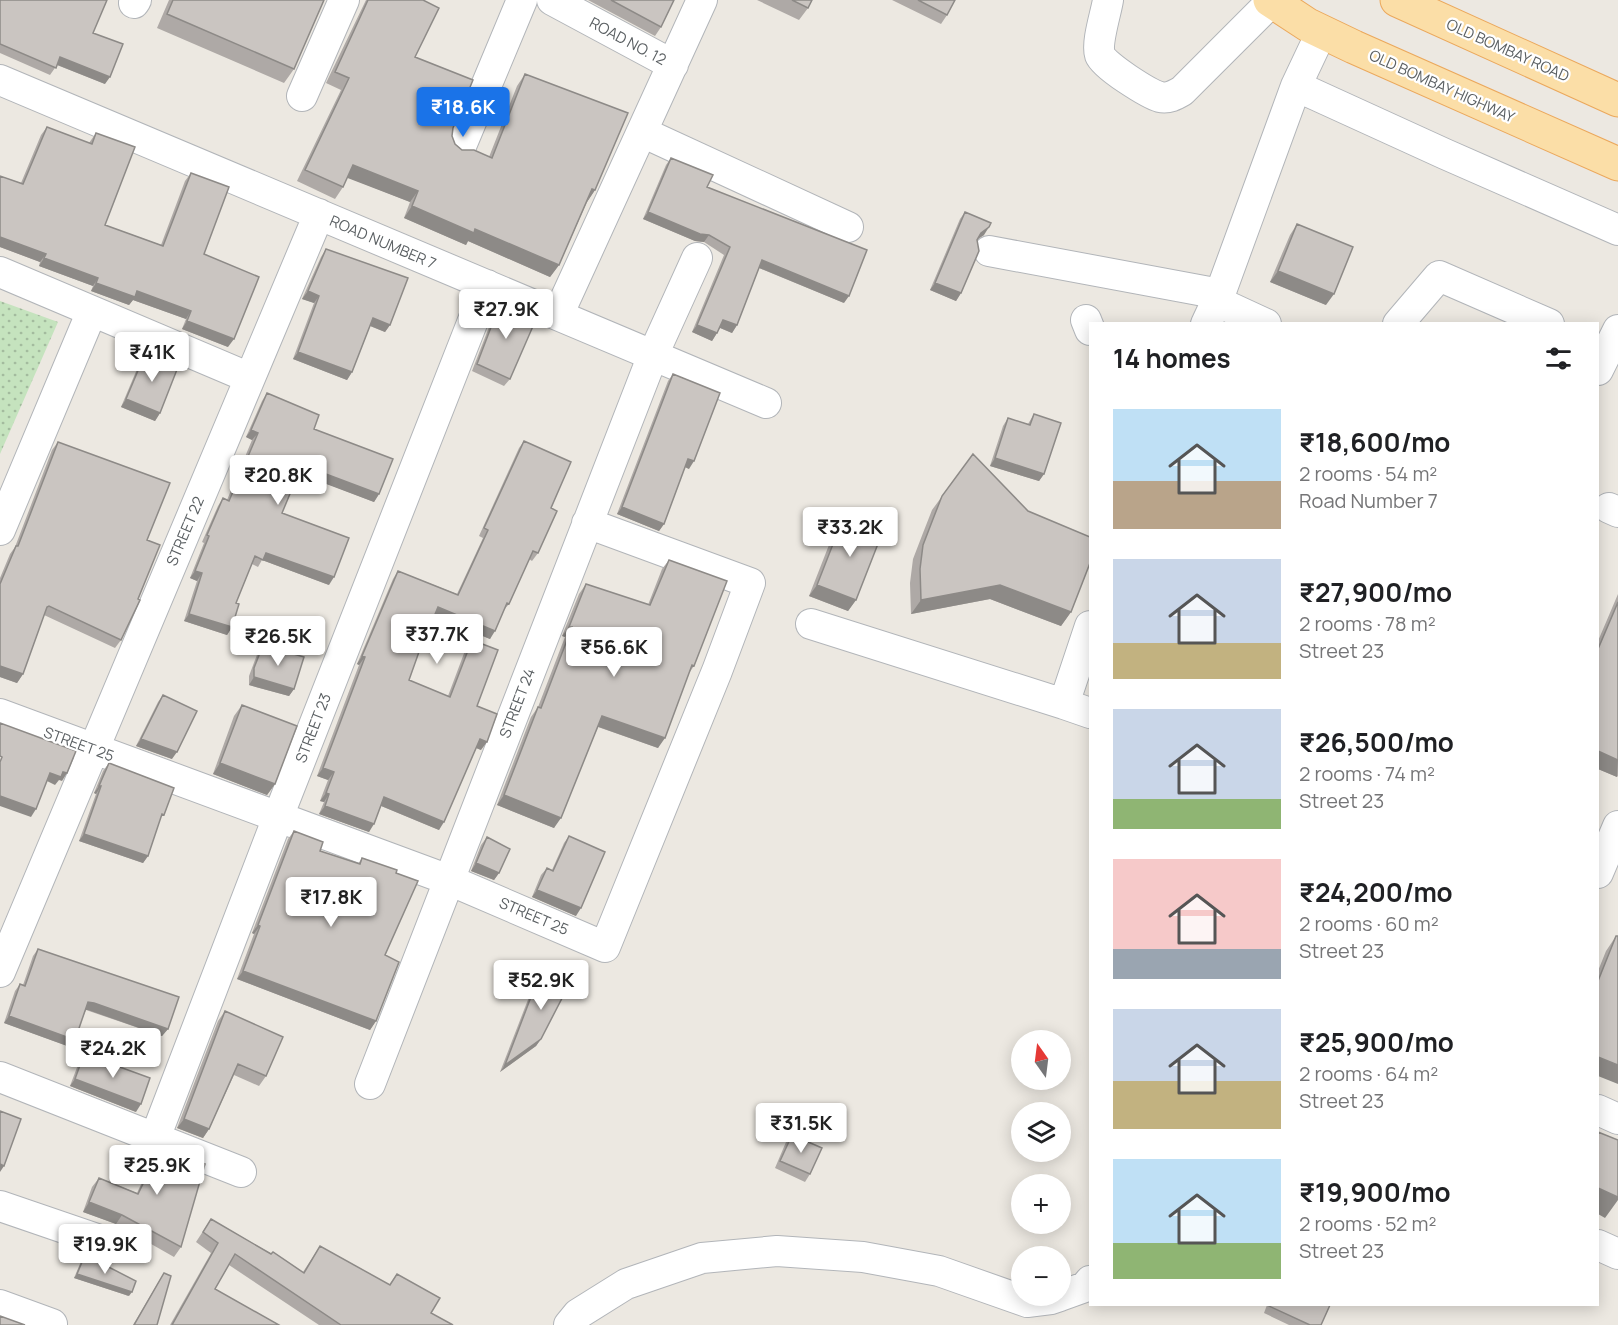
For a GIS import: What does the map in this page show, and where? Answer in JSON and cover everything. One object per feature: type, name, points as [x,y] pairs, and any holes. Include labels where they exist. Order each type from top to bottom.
[{"type":"main road","name":"OLD BOMBAY HIGHWAY","points":[[1271,1],[1308,25],[1618,164]]},
{"type":"main road","name":"OLD BOMBAY ROAD","points":[[1402,1],[1618,100]]},
{"type":"street","points":[[302,96],[344,0]]},
{"type":"street","points":[[461,146],[522,0]]},
{"type":"street","name":"ROAD NO. 12","points":[[552,0],[673,65]]},
{"type":"street","points":[[558,315],[702,0]]},
{"type":"street","points":[[1108,0],[1100,56],[1112,68],[1158,97],[1167,98],[1182,92],[1271,1]]},
{"type":"street","points":[[1214,306],[1296,86],[1322,31]]},
{"type":"street","name":"ROAD NUMBER 7","points":[[0,80],[766,403]]},
{"type":"street","points":[[1296,86],[1618,230]]},
{"type":"street","points":[[642,132],[848,227]]},
{"type":"street","name":"STREET 22","points":[[0,972],[319,214]]},
{"type":"street","points":[[989,251],[1214,306],[1260,322]]},
{"type":"street","name":"STREET 24","points":[[370,1084],[653,355],[697,258]]},
{"type":"street","points":[[0,272],[250,378]]},
{"type":"street","points":[[1401,322],[1439,276],[1545,322]]},
{"type":"street","name":"STREET 23","points":[[155,1138],[278,817],[487,285]]},
{"type":"street","points":[[0,530],[92,311]]},
{"type":"street","name":"STREET 25","points":[[0,714],[449,880],[605,947],[717,671],[750,583],[587,523]]},
{"type":"street","points":[[811,624],[1077,708],[1089,632]]},
{"type":"street","points":[[1599,871],[1618,826]]},
{"type":"street","points":[[0,1077],[241,1172]]},
{"type":"street","points":[[1599,1110],[1618,1119]]},
{"type":"street","points":[[0,1206],[114,1245]]},
{"type":"street","points":[[1599,1245],[1618,1254]]},
{"type":"street","points":[[569,1325],[578,1314],[626,1284],[702,1258],[777,1251],[863,1257],[939,1271],[1011,1296]]},
{"type":"street","points":[[1071,1292],[1085,1287],[1089,1282]]},
{"type":"street","points":[[0,1305],[52,1324]]},
{"type":"green space","points":[[0,301],[58,322],[0,454]]},
{"type":"building","points":[[0,0],[107,0],[93,33],[123,44],[110,77],[60,57],[56,68],[0,44]]},
{"type":"building","points":[[173,0],[324,0],[294,69],[167,14]]},
{"type":"building","points":[[368,0],[423,0],[439,8],[415,57],[473,80],[453,128],[452,136],[455,144],[462,150],[474,150],[492,158],[525,74],[628,113],[559,265],[475,229],[474,233],[412,206],[418,191],[353,165],[343,187],[305,170],[349,78],[335,72]]},
{"type":"building","points":[[611,0],[674,0],[661,27]]},
{"type":"building","points":[[792,0],[812,0],[808,8]]},
{"type":"building","points":[[918,0],[955,0],[947,15]]},
{"type":"building","points":[[47,127],[92,144],[96,133],[135,147],[105,225],[163,246],[191,173],[229,187],[204,254],[259,277],[234,339],[187,321],[191,311],[137,291],[135,297],[96,283],[98,278],[44,258],[46,254],[0,237],[0,176],[23,184]]},
{"type":"building","points":[[671,158],[713,175],[707,187],[867,250],[849,296],[762,260],[737,325],[723,320],[717,333],[697,325],[730,247],[709,235],[700,234],[648,212]]},
{"type":"building","points":[[965,212],[991,223],[977,240],[979,251],[961,293],[935,283]]},
{"type":"building","points":[[1297,224],[1353,247],[1334,294],[1278,271]]},
{"type":"building","points":[[326,249],[408,278],[390,325],[373,318],[352,372],[298,352],[319,296],[308,291]]},
{"type":"building","points":[[501,301],[537,317],[510,379],[477,364]]},
{"type":"building","points":[[145,354],[178,367],[160,413],[126,399]]},
{"type":"building","points":[[673,374],[720,393],[694,461],[688,459],[664,524],[622,507]]},
{"type":"building","points":[[267,393],[319,415],[314,429],[393,459],[379,494],[302,465],[282,513],[349,538],[334,577],[266,553],[263,560],[255,556],[236,603],[239,604],[232,627],[189,614],[202,573],[195,571],[223,498],[229,501],[258,433],[251,430]]},
{"type":"building","points":[[1034,414],[1061,423],[1044,474],[995,458],[1008,418],[1030,425]]},
{"type":"building","points":[[524,441],[571,462],[551,508],[557,511],[538,553],[533,551],[495,631],[438,607],[433,619],[431,618],[409,680],[450,697],[472,640],[498,650],[477,706],[497,714],[487,742],[480,739],[444,822],[384,797],[374,824],[325,806],[329,794],[326,793],[334,772],[323,768],[365,657],[362,656],[398,571],[458,595],[488,530],[484,528]]},
{"type":"building","points":[[58,442],[170,483],[147,540],[160,545],[138,599],[140,600],[121,640],[49,606],[23,674],[0,666],[0,584],[16,546],[18,546]]},
{"type":"building","points":[[973,454],[1028,511],[1089,537],[1089,566],[1071,612],[1000,585],[921,600],[920,569],[923,545],[942,496]]},
{"type":"building","points":[[844,516],[883,531],[856,600],[817,585]]},
{"type":"building","points":[[669,560],[727,581],[665,738],[602,716],[561,818],[504,795],[538,707],[541,708],[586,584],[650,605]]},
{"type":"building","points":[[1618,602],[1618,760],[1599,751],[1599,647]]},
{"type":"building","points":[[263,645],[304,657],[294,689],[254,677],[254,668]]},
{"type":"building","points":[[163,695],[197,711],[177,752],[141,739]]},
{"type":"building","points":[[242,705],[297,726],[275,784],[220,763]]},
{"type":"building","points":[[0,723],[76,751],[67,773],[63,772],[61,777],[50,773],[36,809],[0,796],[2,757],[0,756]]},
{"type":"building","points":[[109,763],[174,788],[164,815],[162,814],[148,856],[84,834]]},
{"type":"building","points":[[294,831],[323,842],[320,851],[360,864],[362,858],[397,870],[396,873],[418,881],[385,955],[399,962],[376,1021],[243,971]]},
{"type":"building","points":[[569,836],[605,852],[581,908],[537,890],[547,868],[553,871]]},
{"type":"building","points":[[487,837],[510,849],[499,873],[476,863]]},
{"type":"building","points":[[1616,936],[1618,936],[1618,1065],[1599,1057],[1599,978]]},
{"type":"building","points":[[38,949],[179,997],[168,1029],[88,1002],[75,1040],[9,1016],[20,984],[25,986]]},
{"type":"building","points":[[556,964],[575,973],[541,1039],[505,1065],[534,989],[544,988]]},
{"type":"building","points":[[225,1011],[283,1037],[266,1076],[238,1064],[209,1129],[184,1119]]},
{"type":"building","points":[[84,1054],[150,1078],[141,1104],[75,1079]]},
{"type":"building","points":[[0,1111],[21,1119],[4,1166],[0,1164]]},
{"type":"building","points":[[1599,1132],[1618,1140],[1618,1197],[1599,1188]]},
{"type":"building","points":[[792,1135],[822,1148],[810,1174],[780,1161]]},
{"type":"building","points":[[161,1147],[205,1164],[181,1247],[122,1215],[89,1202],[99,1178],[138,1194]]},
{"type":"building","points":[[211,1219],[271,1254],[273,1252],[304,1273],[320,1246],[390,1285],[397,1274],[440,1298],[431,1313],[453,1325],[341,1325],[235,1254],[215,1289],[279,1325],[172,1325],[218,1243],[203,1232]]},
{"type":"building","points":[[85,1255],[136,1281],[132,1292],[77,1274]]},
{"type":"building","points":[[164,1273],[171,1276],[157,1325],[134,1325]]},
{"type":"building","points":[[1269,1306],[1330,1306],[1321,1325],[1310,1325]]},
{"type":"building","points":[[0,1316],[25,1325],[0,1325]]}]
